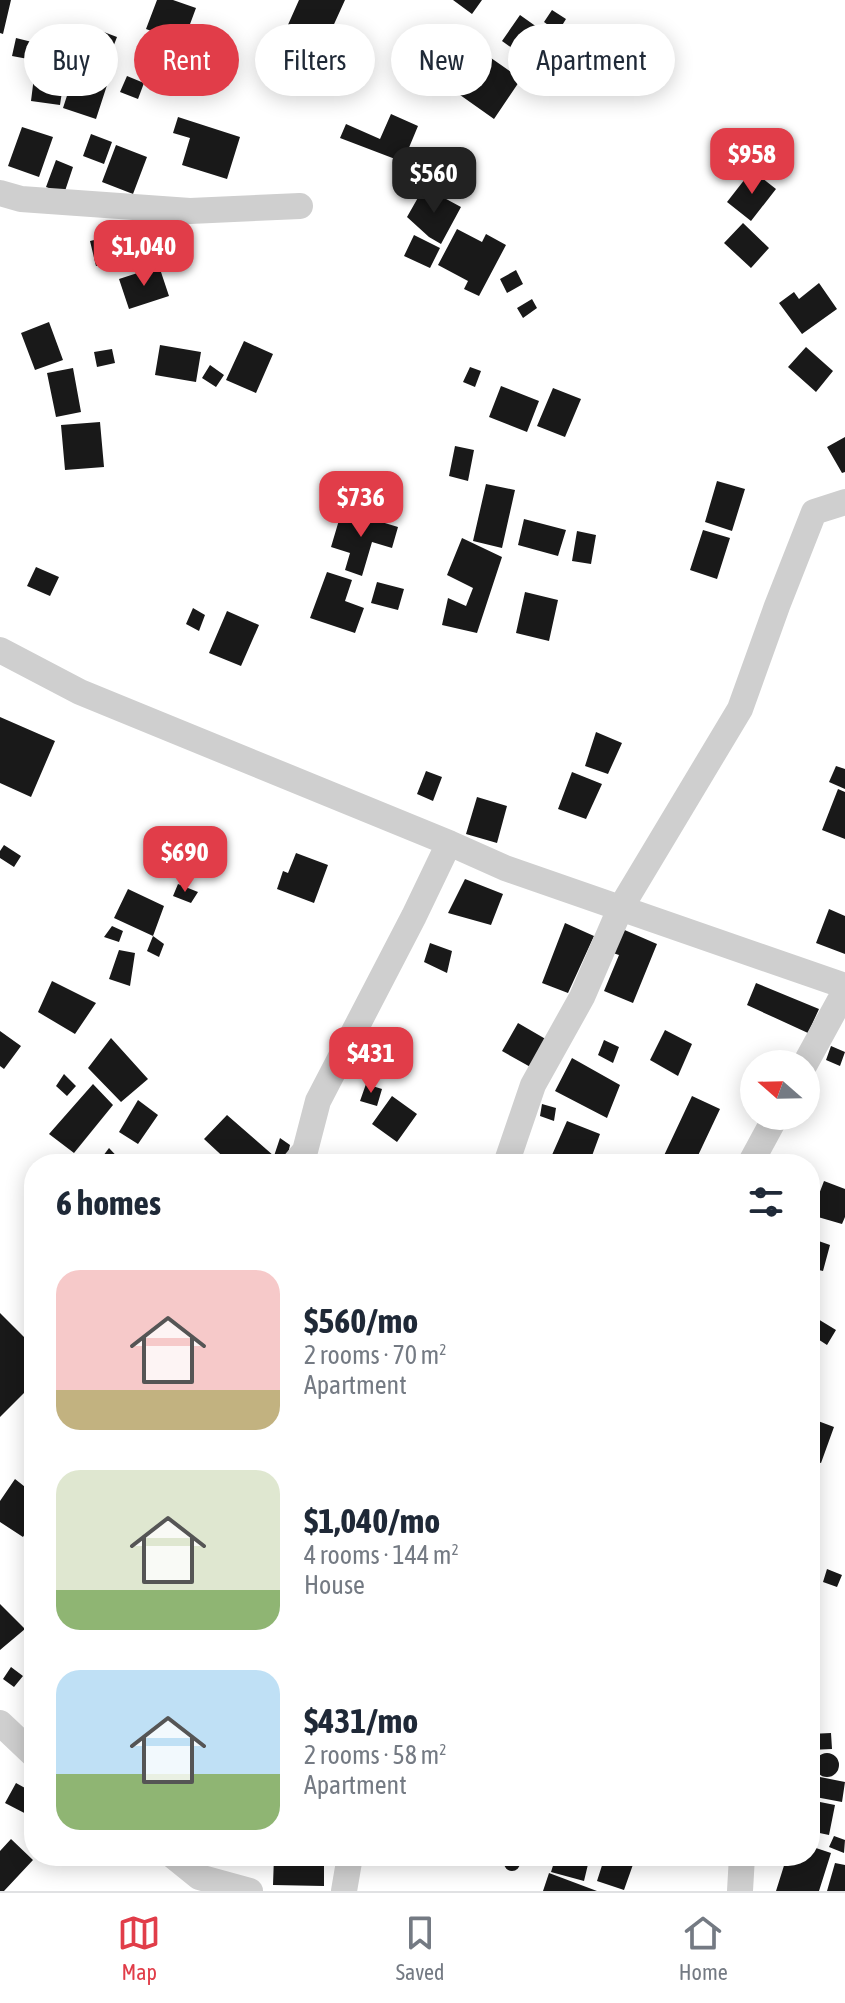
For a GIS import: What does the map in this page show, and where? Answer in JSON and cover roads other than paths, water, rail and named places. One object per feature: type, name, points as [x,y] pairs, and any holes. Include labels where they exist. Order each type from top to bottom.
[{"type":"street","points":[[0,193],[21,199],[190,211],[300,206]]},
{"type":"street","points":[[509,1154],[533,1085],[582,997],[620,909],[740,709],[814,512],[845,502]]},
{"type":"street","points":[[0,650],[80,692],[505,868],[845,988],[812,1050]]},
{"type":"street","points":[[302,1154],[318,1101],[449,843]]},
{"type":"street","points":[[755,1154],[768,1130]]},
{"type":"street","points":[[0,1723],[24,1746]]},
{"type":"street","points":[[185,1866],[199,1877],[250,1891]]},
{"type":"street","points":[[344,1891],[348,1866]]},
{"type":"street","points":[[740,1891],[741,1866]]}]
